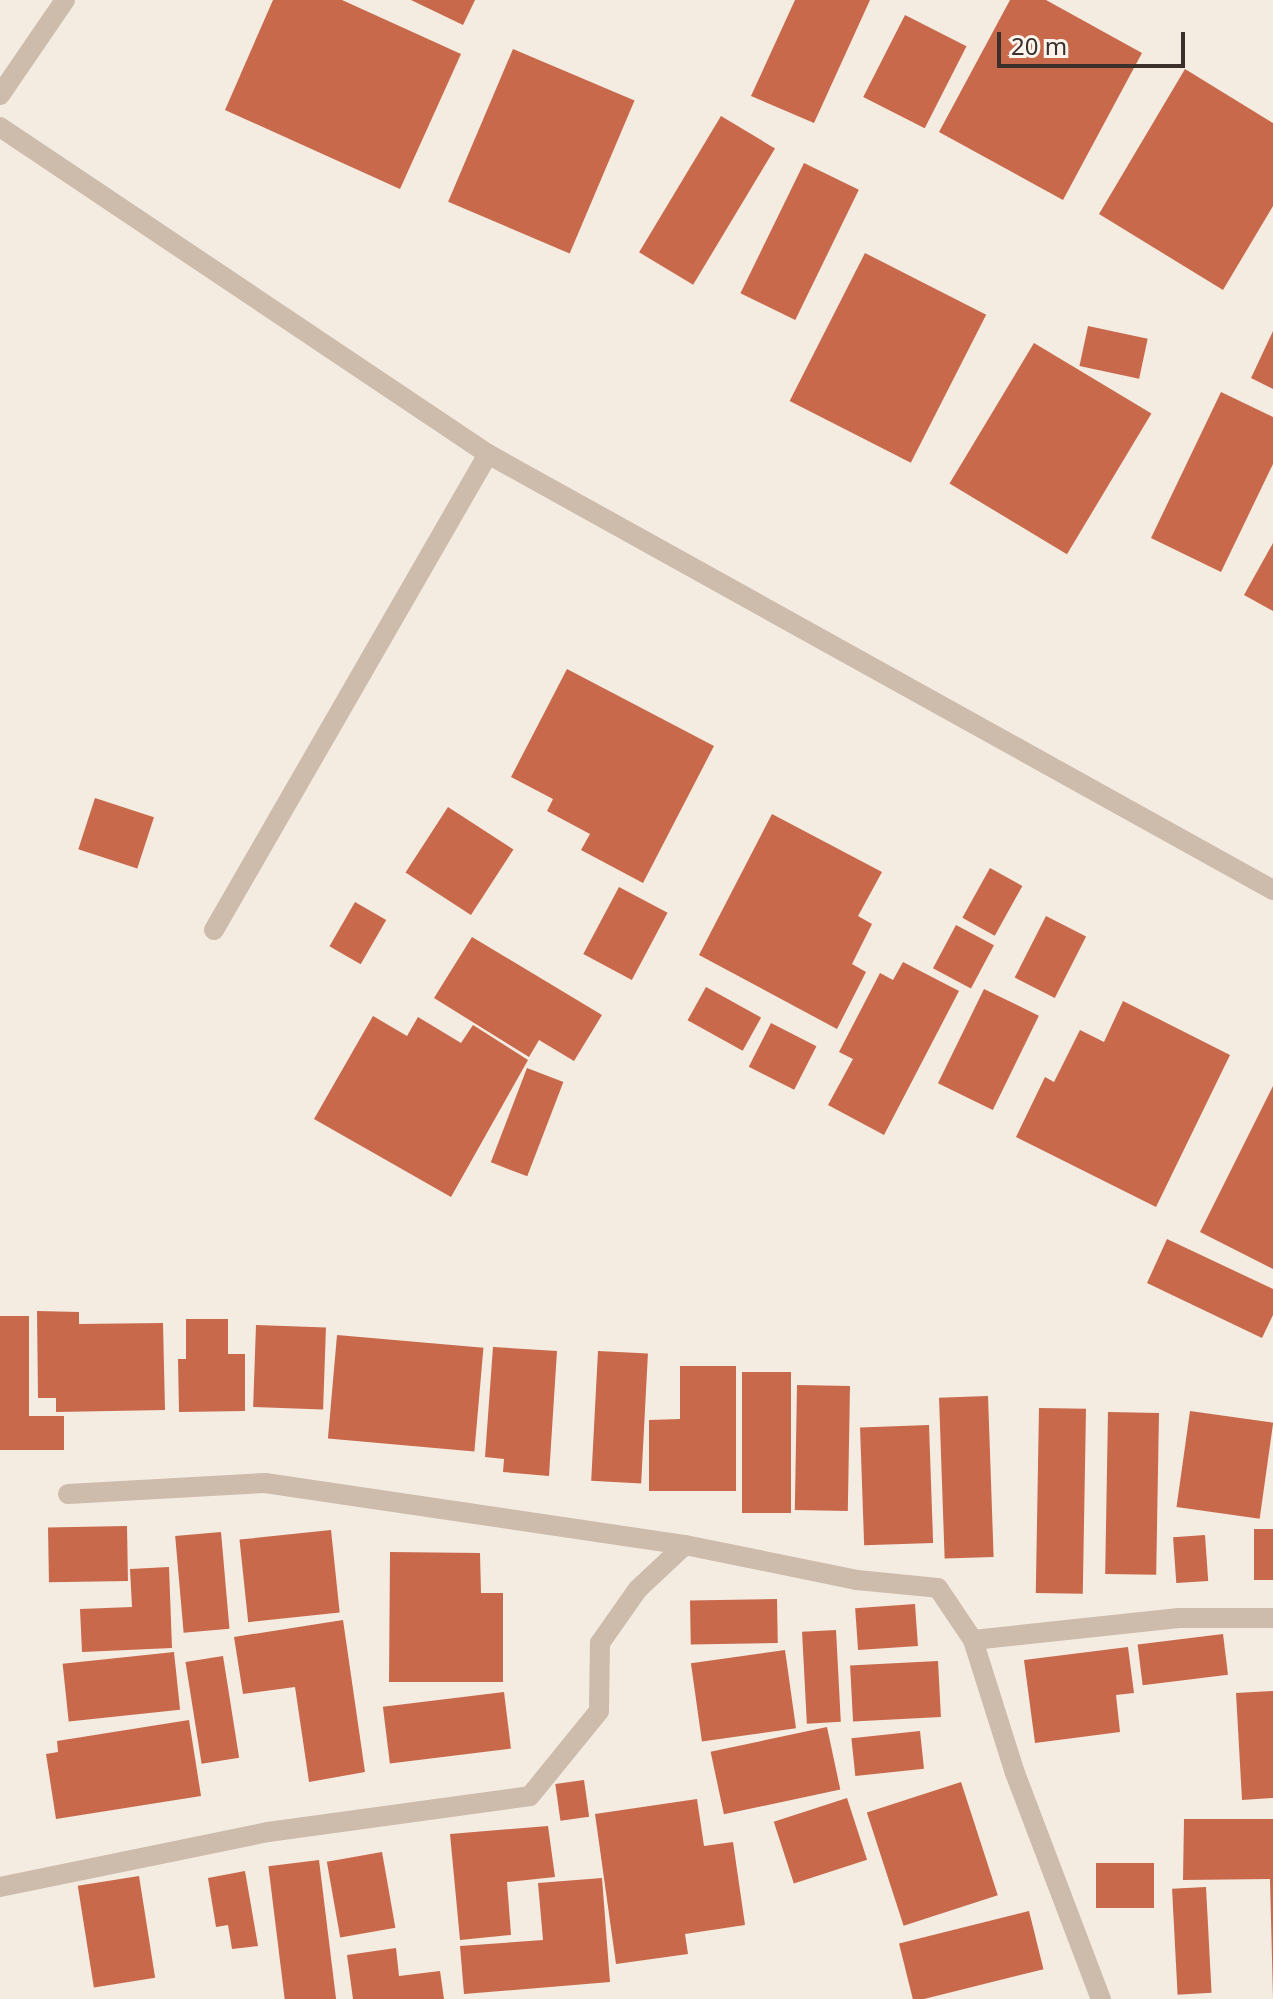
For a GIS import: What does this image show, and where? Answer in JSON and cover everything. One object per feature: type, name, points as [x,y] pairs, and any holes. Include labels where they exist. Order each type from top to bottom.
[{"type":"street","points":[[0,95],[65,0]]},
{"type":"street","points":[[0,127],[488,454],[1273,890]]},
{"type":"street","points":[[214,930],[488,454]]},
{"type":"street","points":[[68,1494],[265,1483],[685,1545],[857,1580],[938,1588],[973,1640],[1015,1773],[1101,1999]]},
{"type":"street","points":[[0,1887],[268,1832],[530,1796],[599,1711],[600,1643],[638,1589],[685,1545]]},
{"type":"street","points":[[973,1640],[1179,1618],[1273,1618]]},
{"type":"building","points":[[273,0],[342,0],[461,54],[400,189],[225,110]]},
{"type":"building","points":[[411,0],[475,0],[463,25]]},
{"type":"building","points":[[795,0],[870,0],[814,123],[751,96]]},
{"type":"building","points":[[1010,0],[1046,0],[1142,53],[1063,200],[939,132]]},
{"type":"building","points":[[905,15],[966,46],[925,128],[863,97]]},
{"type":"building","points":[[513,49],[635,101],[570,253],[448,202]]},
{"type":"building","points":[[1185,69],[1273,123],[1273,206],[1223,290],[1099,214]]},
{"type":"building","points":[[721,116],[775,148],[693,285],[639,252]]},
{"type":"building","points":[[804,163],[859,190],[795,320],[740,293]]},
{"type":"building","points":[[865,253],[986,315],[911,463],[790,401]]},
{"type":"building","points":[[1088,326],[1148,339],[1139,379],[1079,366]]},
{"type":"building","points":[[1273,331],[1273,389],[1251,378]]},
{"type":"building","points":[[1034,343],[1151,414],[1067,554],[950,484]]},
{"type":"building","points":[[1221,392],[1273,417],[1273,464],[1221,572],[1151,538]]},
{"type":"building","points":[[1273,543],[1273,611],[1244,595]]},
{"type":"building","points":[[567,669],[714,746],[643,883],[581,850],[590,834],[547,811],[553,799],[511,777]]},
{"type":"building","points":[[95,798],[154,817],[137,869],[78,849]]},
{"type":"building","points":[[448,807],[513,849],[471,915],[406,872]]},
{"type":"building","points":[[772,814],[882,872],[858,916],[872,924],[852,964],[866,972],[837,1029],[699,955]]},
{"type":"building","points":[[990,868],[1022,886],[995,936],[962,918]]},
{"type":"building","points":[[619,887],[668,913],[632,980],[583,954]]},
{"type":"building","points":[[355,902],[386,920],[361,964],[330,946]]},
{"type":"building","points":[[1046,916],[1086,936],[1055,998],[1015,977]]},
{"type":"building","points":[[956,925],[994,945],[971,988],[933,968]]},
{"type":"building","points":[[472,937],[602,1015],[574,1061],[539,1040],[529,1057],[434,998]]},
{"type":"building","points":[[903,962],[959,991],[884,1135],[828,1105],[853,1059],[839,1052],[880,973],[893,980]]},
{"type":"building","points":[[706,987],[761,1018],[743,1051],[688,1020]]},
{"type":"building","points":[[984,989],[1039,1016],[993,1110],[938,1083]]},
{"type":"building","points":[[1123,1001],[1230,1055],[1156,1207],[1016,1137],[1045,1077],[1054,1082],[1080,1030],[1104,1042]]},
{"type":"building","points":[[373,1016],[407,1036],[418,1017],[461,1043],[473,1025],[528,1060],[451,1197],[314,1119]]},
{"type":"building","points":[[771,1023],[816,1046],[794,1090],[749,1067]]},
{"type":"building","points":[[527,1068],[563,1082],[527,1176],[491,1162]]},
{"type":"building","points":[[1273,1086],[1273,1269],[1200,1232]]},
{"type":"building","points":[[1167,1239],[1273,1289],[1273,1315],[1262,1338],[1147,1283]]},
{"type":"building","points":[[37,1311],[79,1312],[79,1324],[163,1323],[165,1410],[56,1412],[56,1398],[38,1398]]},
{"type":"building","points":[[0,1316],[29,1316],[29,1416],[64,1416],[64,1450],[0,1450]]},
{"type":"building","points":[[186,1319],[228,1319],[228,1354],[245,1354],[245,1411],[179,1412],[178,1359],[186,1359]]},
{"type":"building","points":[[256,1325],[326,1327],[323,1409],[253,1407]]},
{"type":"building","points":[[337,1335],[483,1348],[474,1451],[328,1439]]},
{"type":"building","points":[[493,1347],[557,1351],[549,1476],[503,1472],[504,1459],[485,1457]]},
{"type":"building","points":[[598,1351],[648,1354],[641,1483],[591,1481]]},
{"type":"building","points":[[680,1366],[736,1366],[736,1491],[649,1491],[649,1420],[680,1419]]},
{"type":"building","points":[[742,1372],[791,1372],[791,1513],[742,1513]]},
{"type":"building","points":[[797,1385],[850,1386],[848,1511],[795,1510]]},
{"type":"building","points":[[988,1396],[994,1557],[945,1559],[939,1398]]},
{"type":"building","points":[[1039,1408],[1086,1409],[1083,1594],[1036,1593]]},
{"type":"building","points":[[1190,1411],[1273,1423],[1260,1519],[1177,1507]]},
{"type":"building","points":[[1108,1412],[1159,1413],[1156,1575],[1105,1574]]},
{"type":"building","points":[[929,1425],[933,1543],[864,1545],[860,1427]]},
{"type":"building","points":[[127,1526],[128,1581],[49,1582],[48,1527]]},
{"type":"building","points":[[1254,1529],[1273,1529],[1273,1580],[1254,1580]]},
{"type":"building","points":[[331,1530],[340,1613],[248,1622],[240,1540]]},
{"type":"building","points":[[221,1532],[229,1629],[184,1633],[175,1536]]},
{"type":"building","points":[[1205,1535],[1208,1581],[1176,1583],[1173,1537]]},
{"type":"building","points":[[390,1552],[480,1553],[481,1593],[503,1593],[503,1682],[389,1682]]},
{"type":"building","points":[[169,1567],[172,1648],[82,1652],[80,1609],[132,1607],[130,1569]]},
{"type":"building","points":[[777,1599],[778,1643],[691,1645],[690,1601]]},
{"type":"building","points":[[915,1604],[918,1646],[858,1650],[855,1608]]},
{"type":"building","points":[[343,1620],[365,1772],[309,1782],[295,1687],[243,1694],[234,1637]]},
{"type":"building","points":[[836,1630],[841,1722],[807,1724],[802,1632]]},
{"type":"building","points":[[1223,1634],[1228,1675],[1143,1685],[1138,1644]]},
{"type":"building","points":[[1128,1647],[1134,1693],[1116,1695],[1120,1732],[1035,1743],[1024,1660]]},
{"type":"building","points":[[785,1650],[796,1728],[702,1741],[691,1663]]},
{"type":"building","points":[[174,1652],[180,1710],[69,1721],[63,1664]]},
{"type":"building","points":[[223,1656],[239,1758],[202,1764],[185,1662]]},
{"type":"building","points":[[938,1661],[941,1717],[853,1722],[850,1666]]},
{"type":"building","points":[[1273,1691],[1273,1798],[1242,1800],[1236,1693]]},
{"type":"building","points":[[504,1692],[511,1749],[390,1763],[383,1707]]},
{"type":"building","points":[[189,1720],[201,1796],[56,1819],[46,1754],[58,1752],[57,1741]]},
{"type":"building","points":[[827,1727],[840,1790],[724,1814],[711,1752]]},
{"type":"building","points":[[920,1731],[924,1769],[855,1776],[851,1738]]},
{"type":"building","points":[[584,1780],[589,1817],[560,1821],[555,1784]]},
{"type":"building","points":[[961,1782],[998,1895],[904,1926],[867,1813]]},
{"type":"building","points":[[847,1798],[867,1860],[794,1884],[774,1822]]},
{"type":"building","points":[[697,1799],[704,1846],[733,1842],[745,1925],[685,1934],[688,1954],[616,1964],[595,1814]]},
{"type":"building","points":[[1184,1819],[1273,1819],[1273,1999],[1270,1879],[1183,1880]]},
{"type":"building","points":[[548,1826],[555,1877],[507,1882],[511,1935],[460,1940],[450,1834]]},
{"type":"building","points":[[382,1852],[395,1928],[340,1938],[327,1862]]},
{"type":"building","points":[[319,1860],[336,1999],[285,1999],[268,1866]]},
{"type":"building","points":[[1096,1863],[1154,1863],[1154,1908],[1096,1908]]},
{"type":"building","points":[[245,1871],[258,1946],[232,1949],[228,1925],[216,1927],[208,1878]]},
{"type":"building","points":[[139,1876],[155,1978],[94,1987],[78,1886]]},
{"type":"building","points":[[602,1878],[610,1982],[464,1994],[460,1946],[543,1940],[538,1883]]},
{"type":"building","points":[[1206,1887],[1212,1993],[1178,1995],[1172,1889]]},
{"type":"building","points":[[1029,1911],[1044,1969],[924,1999],[913,1999],[899,1943]]},
{"type":"building","points":[[396,1948],[399,1976],[440,1971],[444,1999],[353,1999],[347,1955]]}]
